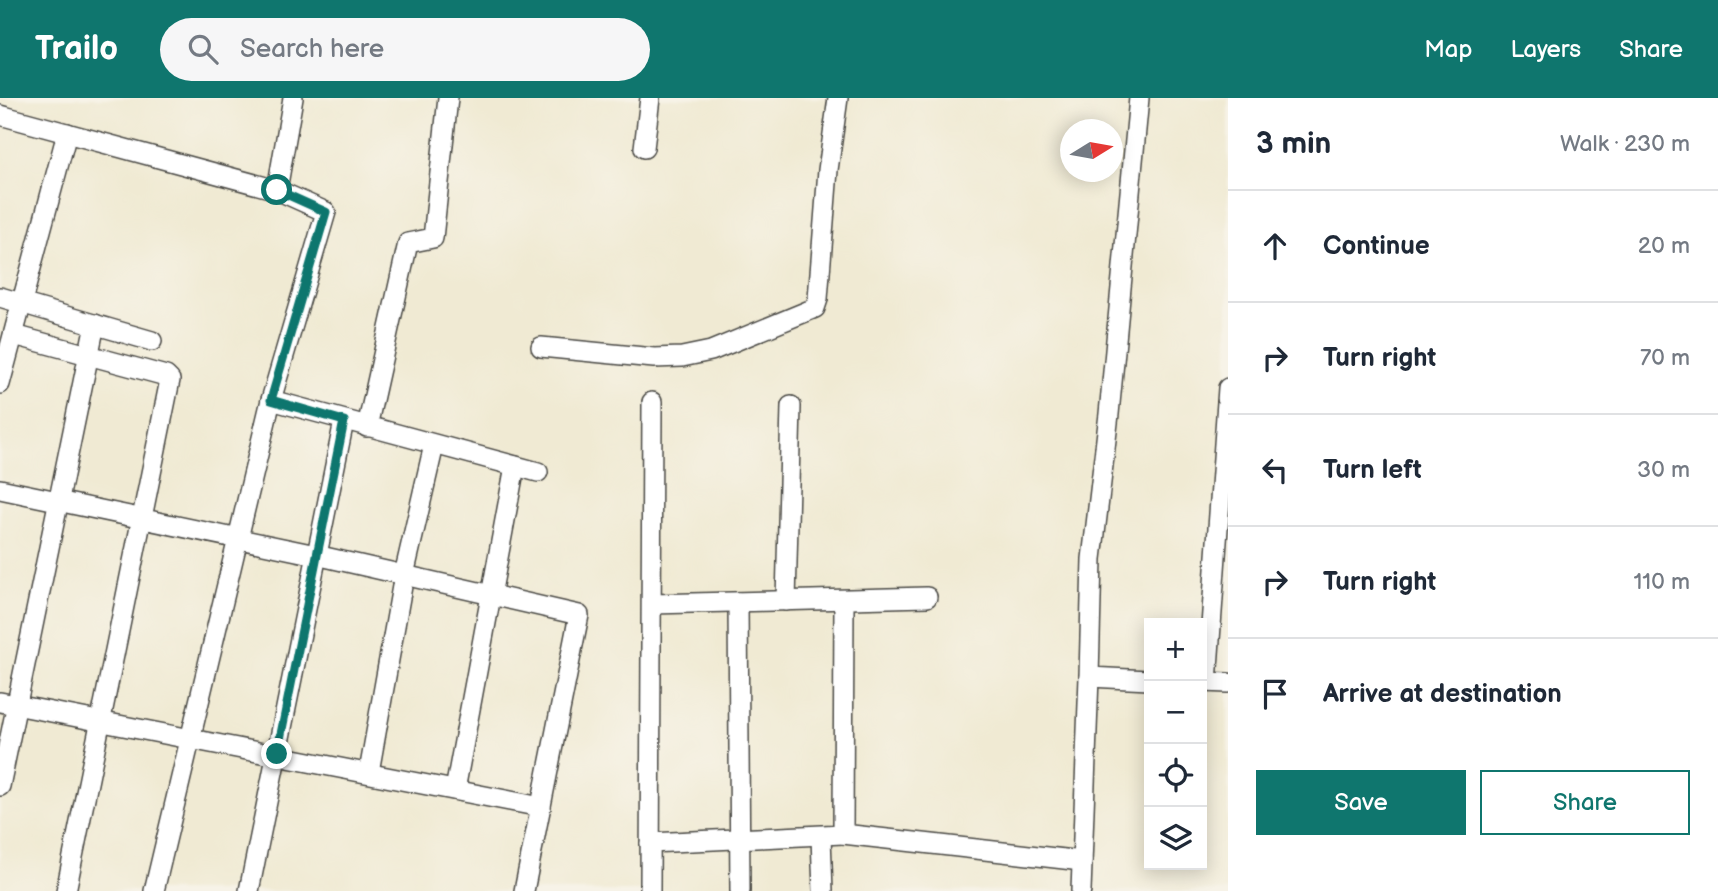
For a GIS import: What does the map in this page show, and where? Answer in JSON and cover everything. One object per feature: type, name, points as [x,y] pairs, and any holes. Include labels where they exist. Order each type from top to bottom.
[{"type":"street","points":[[277,190],[293,98]]},
{"type":"street","points":[[367,427],[408,243],[433,238],[448,98]]},
{"type":"street","points":[[645,148],[650,98]]},
{"type":"street","points":[[541,348],[654,358],[682,357],[711,351],[815,308],[818,299],[828,170],[838,98]]},
{"type":"street","points":[[1081,891],[1092,559],[1109,414],[1139,98]]},
{"type":"street","points":[[0,115],[277,190],[326,212],[271,400],[154,891]]},
{"type":"street","points":[[0,384],[67,134]]},
{"type":"street","points":[[0,297],[152,341]]},
{"type":"street","points":[[0,786],[9,704],[60,502],[95,324]]},
{"type":"street","points":[[14,335],[166,376],[170,380],[66,891]]},
{"type":"street","points":[[1205,681],[1223,535],[1228,396]]},
{"type":"street","points":[[271,400],[538,472]]},
{"type":"street","points":[[650,891],[652,402]]},
{"type":"street","points":[[786,601],[792,406]]},
{"type":"street","points":[[249,891],[344,421]]},
{"type":"street","points":[[369,772],[404,575],[434,444]]},
{"type":"street","points":[[455,790],[515,466]]},
{"type":"street","points":[[0,489],[317,555],[579,615],[524,891]]},
{"type":"street","points":[[652,604],[927,597]]},
{"type":"street","points":[[843,834],[844,600]]},
{"type":"street","points":[[738,602],[740,891]]},
{"type":"street","points":[[1089,677],[1144,680]]},
{"type":"street","points":[[1207,682],[1228,683]]},
{"type":"street","points":[[9,704],[541,807]]},
{"type":"street","points":[[650,843],[843,834],[1082,860]]},
{"type":"street","points":[[821,836],[823,891]]},
{"type":"route","points":[[277,190],[326,212],[271,400],[344,421],[277,754]]}]
